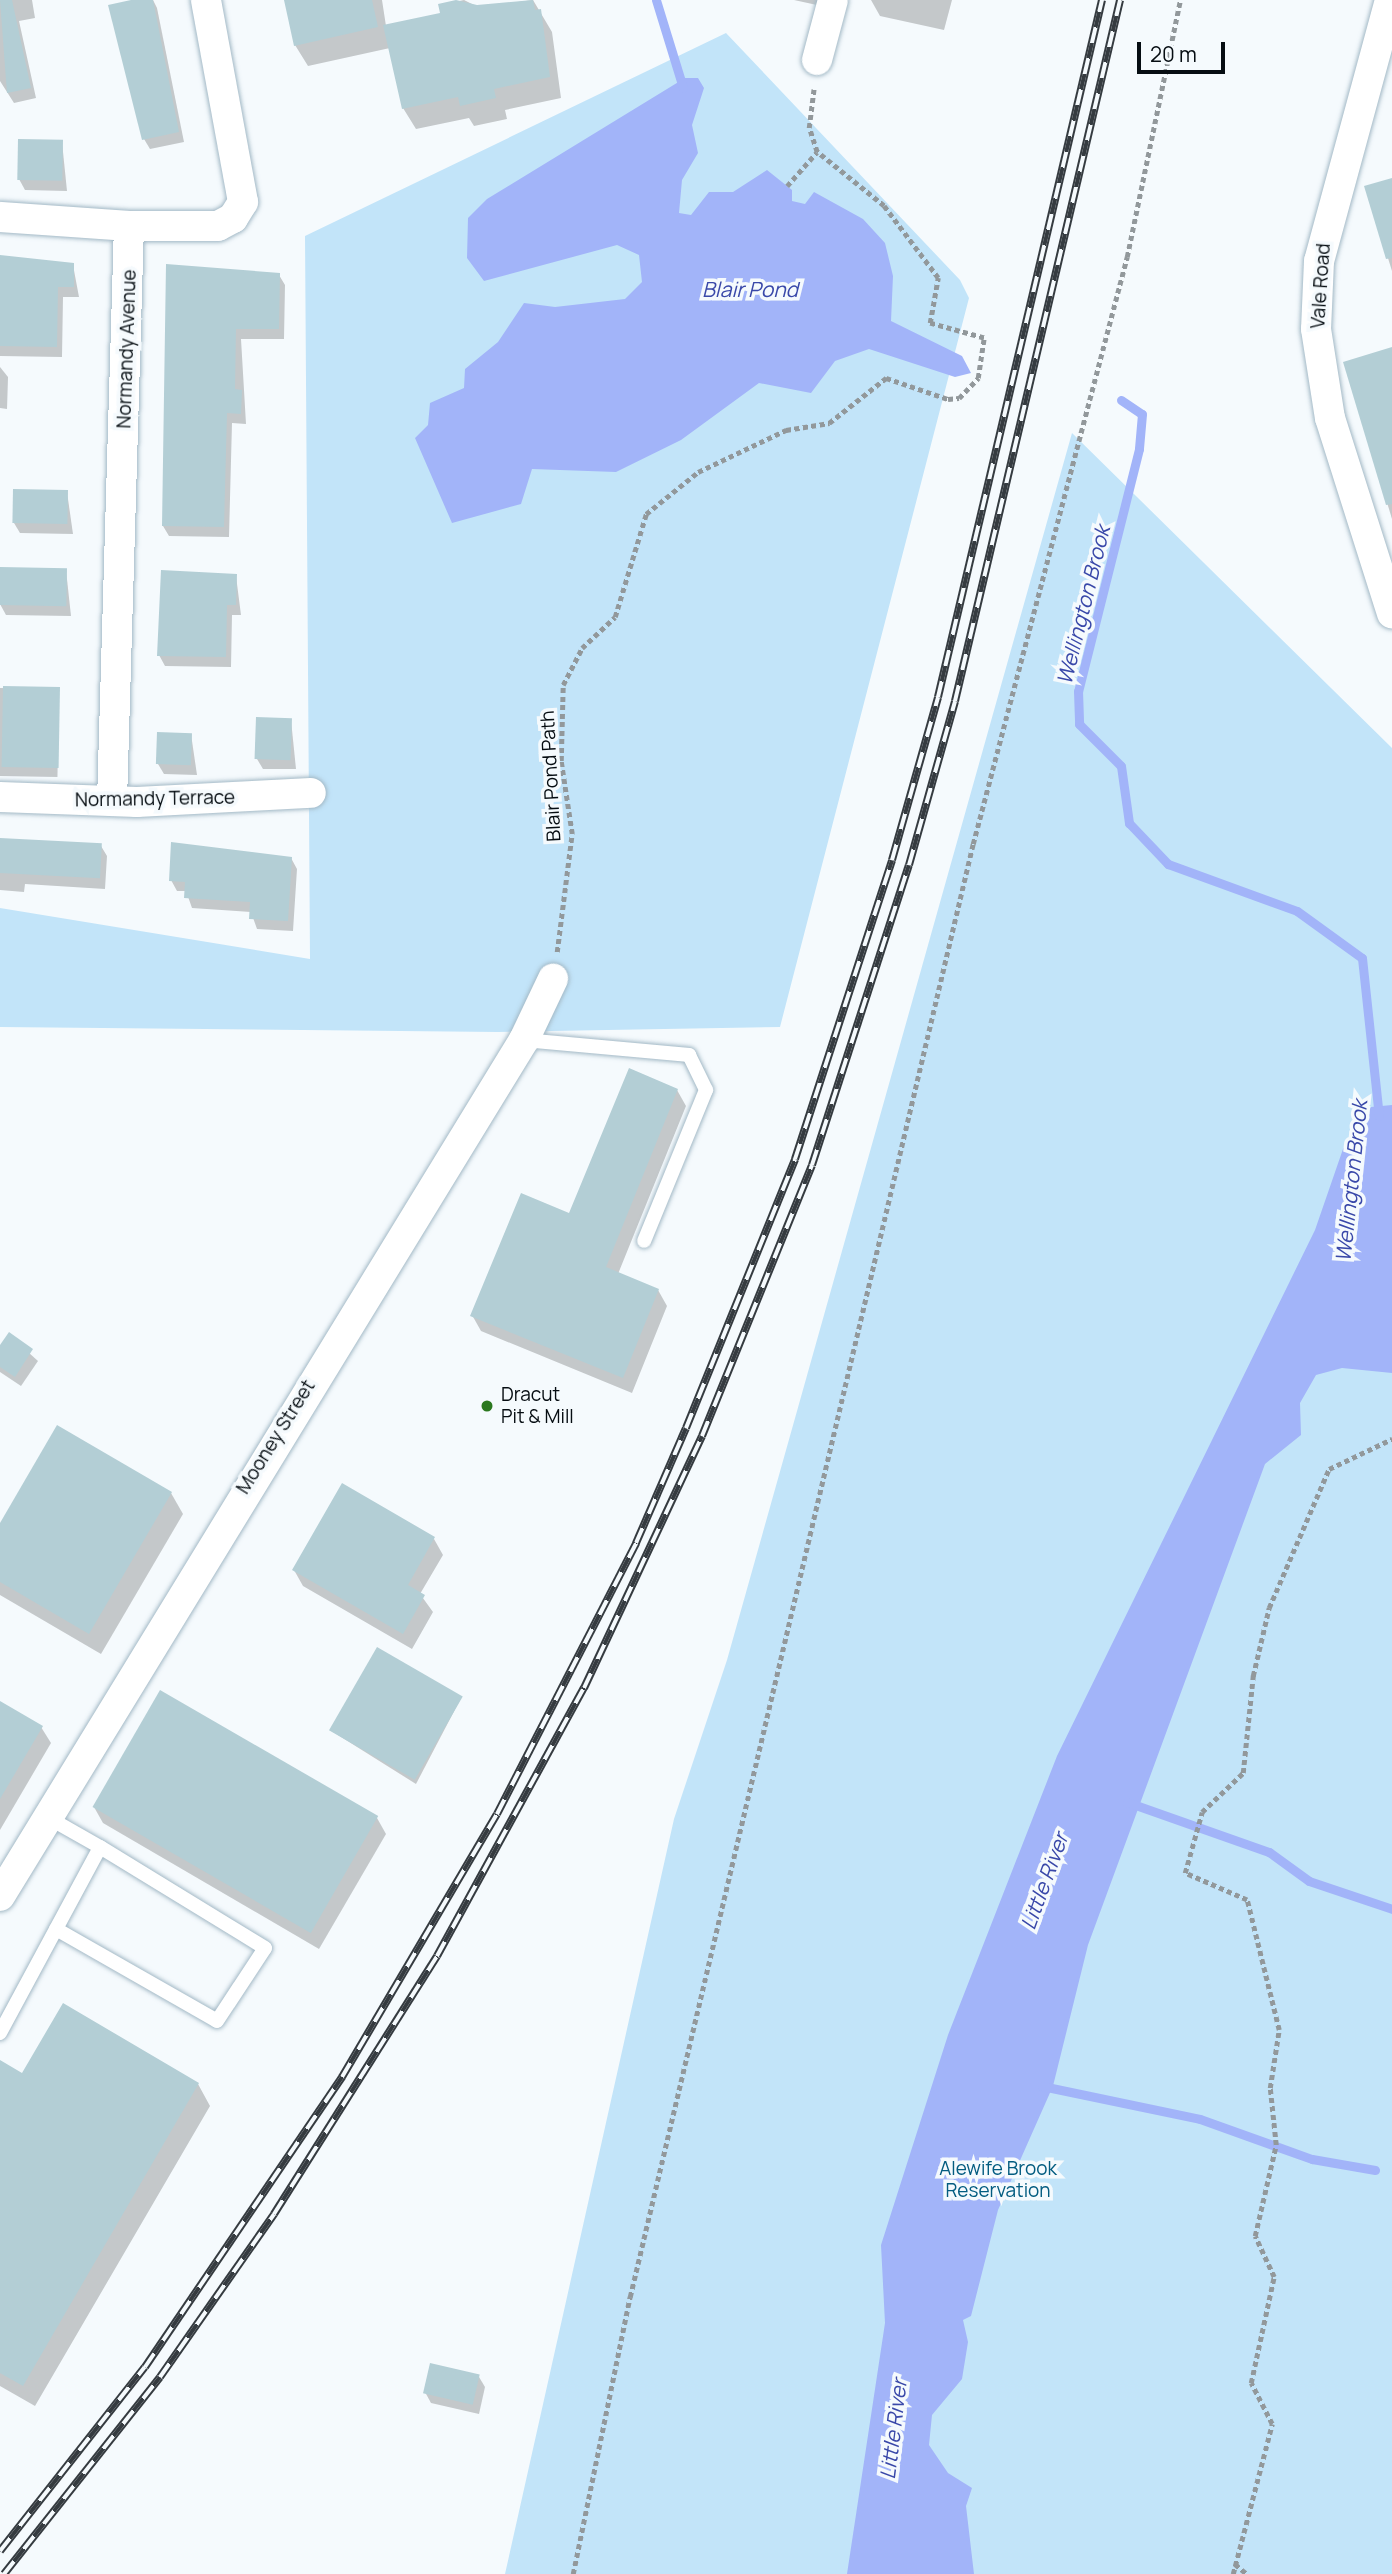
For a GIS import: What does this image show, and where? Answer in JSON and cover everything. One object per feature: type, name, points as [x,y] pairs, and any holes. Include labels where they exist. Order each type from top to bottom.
[{"type":"street","points":[[0,217],[129,226],[218,226],[233,218],[243,202],[206,0]]},
{"type":"street","points":[[817,60],[833,0]]},
{"type":"street","name":"Vale Road","points":[[1390,0],[1319,261],[1316,329],[1330,418],[1392,613]]},
{"type":"street","name":"Normandy Avenue","points":[[112,801],[129,226]]},
{"type":"street","name":"Normandy Terrace","points":[[0,797],[112,801],[311,793]]},
{"type":"street","name":"Mooney Street","points":[[0,1896],[524,1040],[552,979]]},
{"type":"lane","points":[[524,1040],[689,1055],[706,1090],[644,1241]]},
{"type":"lane","points":[[47,1817],[265,1948],[217,2021],[56,1929]]},
{"type":"lane","points":[[0,2033],[100,1847]]},
{"type":"path","points":[[573,2574],[633,2283],[970,858],[1127,257],[1180,0]]},
{"type":"path","points":[[787,186],[817,152],[809,128],[817,60]]},
{"type":"path","name":"Blair Pond Path","points":[[552,979],[572,834],[561,761],[563,685],[582,648],[615,617],[646,514],[698,472],[786,430],[829,423],[886,378],[948,399],[958,398],[978,378],[984,338],[930,323],[938,278],[884,206],[817,152]]},
{"type":"path","points":[[1233,2574],[1272,2424],[1251,2383],[1274,2277],[1255,2236],[1276,2145],[1270,2088],[1279,2030],[1247,1900],[1185,1873],[1202,1812],[1243,1773],[1269,1608],[1329,1469],[1392,1439]]},
{"type":"path","points":[[1236,2564],[1247,2574]]},
{"type":"green space","points":[[726,33],[960,280],[969,298],[780,1027],[498,1032],[0,1027],[0,908],[310,959],[305,236]]},
{"type":"green space","name":"Alewife Brook Reservation","points":[[1072,433],[1392,748],[1392,2574],[505,2574],[674,1819],[727,1660]]},
{"type":"water","name":"Blair Pond","points":[[685,78],[698,78],[704,88],[692,125],[698,153],[682,180],[679,213],[691,215],[709,192],[733,192],[767,170],[792,190],[792,201],[805,204],[814,192],[863,219],[885,243],[893,276],[891,321],[962,356],[971,373],[955,377],[869,349],[835,361],[811,393],[759,383],[681,440],[616,472],[532,469],[521,504],[452,523],[415,438],[428,425],[430,403],[464,388],[465,369],[498,342],[524,303],[555,307],[625,299],[642,282],[639,255],[617,245],[484,281],[467,258],[468,218],[487,199]]},
{"type":"water","name":"Little River","points":[[1392,1105],[1392,1373],[1342,1368],[1316,1375],[1300,1403],[1301,1435],[1265,1464],[1088,1945],[1053,2086],[998,2210],[971,2316],[963,2320],[968,2342],[962,2379],[932,2415],[929,2445],[948,2473],[972,2488],[966,2506],[974,2574],[847,2574],[885,2323],[881,2245],[948,2035],[1057,1756],[1315,1230],[1343,1149],[1371,1107]]},
{"type":"building","points":[[0,0],[12,0],[31,88],[7,93]]},
{"type":"building","points":[[131,0],[153,0],[179,132],[142,140],[108,5]]},
{"type":"building","points":[[284,0],[372,0],[378,27],[294,46]]},
{"type":"building","points":[[456,0],[477,5],[533,0],[535,10],[541,9],[550,77],[494,89],[496,98],[460,106],[458,97],[402,109],[383,25],[440,13],[438,4]]},
{"type":"building","points":[[18,139],[63,140],[62,181],[17,180]]},
{"type":"building","points":[[1392,178],[1392,258],[1386,259],[1364,186]]},
{"type":"building","points":[[0,255],[74,263],[74,287],[58,287],[57,347],[0,346]]},
{"type":"building","points":[[166,264],[280,273],[279,329],[236,329],[235,389],[242,390],[241,414],[227,413],[224,527],[162,526]]},
{"type":"building","points":[[1392,347],[1392,504],[1386,505],[1343,362]]},
{"type":"building","points":[[13,489],[68,490],[67,524],[12,523]]},
{"type":"building","points":[[0,567],[67,568],[66,606],[0,605]]},
{"type":"building","points":[[161,570],[237,574],[236,605],[227,605],[226,657],[157,656]]},
{"type":"building","points":[[3,686],[60,687],[59,768],[2,767]]},
{"type":"building","points":[[256,717],[292,718],[291,760],[255,759]]},
{"type":"building","points":[[157,732],[192,733],[191,765],[156,764]]},
{"type":"building","points":[[0,838],[102,843],[100,878],[0,873]]},
{"type":"building","points":[[171,842],[292,857],[288,921],[249,919],[250,902],[184,898],[185,882],[169,881]]},
{"type":"building","points":[[629,1068],[678,1089],[606,1267],[659,1289],[623,1378],[470,1316],[521,1193],[569,1213]]},
{"type":"building","points":[[9,1332],[33,1349],[15,1377],[0,1367],[0,1345]]},
{"type":"building","points":[[57,1425],[172,1492],[89,1634],[0,1582],[0,1523]]},
{"type":"building","points":[[342,1483],[435,1537],[408,1585],[425,1595],[403,1634],[292,1570]]},
{"type":"building","points":[[377,1647],[463,1696],[415,1780],[329,1730]]},
{"type":"building","points":[[160,1690],[378,1816],[311,1933],[92,1807]]},
{"type":"building","points":[[0,1701],[43,1726],[0,1799]]},
{"type":"building","points":[[63,2003],[199,2083],[23,2386],[0,2373],[0,2060],[22,2073]]},
{"type":"building","points":[[430,2363],[480,2374],[473,2405],[423,2393]]},
{"type":"waterway","name":"Wellington Brook","points":[[656,0],[683,88]]},
{"type":"waterway","name":"Wellington Brook","points":[[1121,400],[1142,414],[1139,449],[1078,691],[1079,724],[1121,766],[1129,823],[1168,864],[1297,911],[1362,958],[1379,1116]]},
{"type":"waterway","points":[[1127,1802],[1269,1852],[1309,1881],[1392,1909]]},
{"type":"waterway","points":[[1042,2086],[1200,2119],[1312,2159],[1375,2170]]},
{"type":"railway","points":[[0,2551],[145,2367],[342,2077],[497,1814],[636,1543],[686,1428],[795,1159],[892,860],[938,697],[1102,0]]},
{"type":"railway","points":[[4,2574],[160,2377],[274,2214],[437,1956],[584,1688],[702,1436],[812,1165],[909,865],[955,701],[1120,0]]},
{"type":"place","name":"Dracut Pit & Mill","points":[[487,1406]]}]
